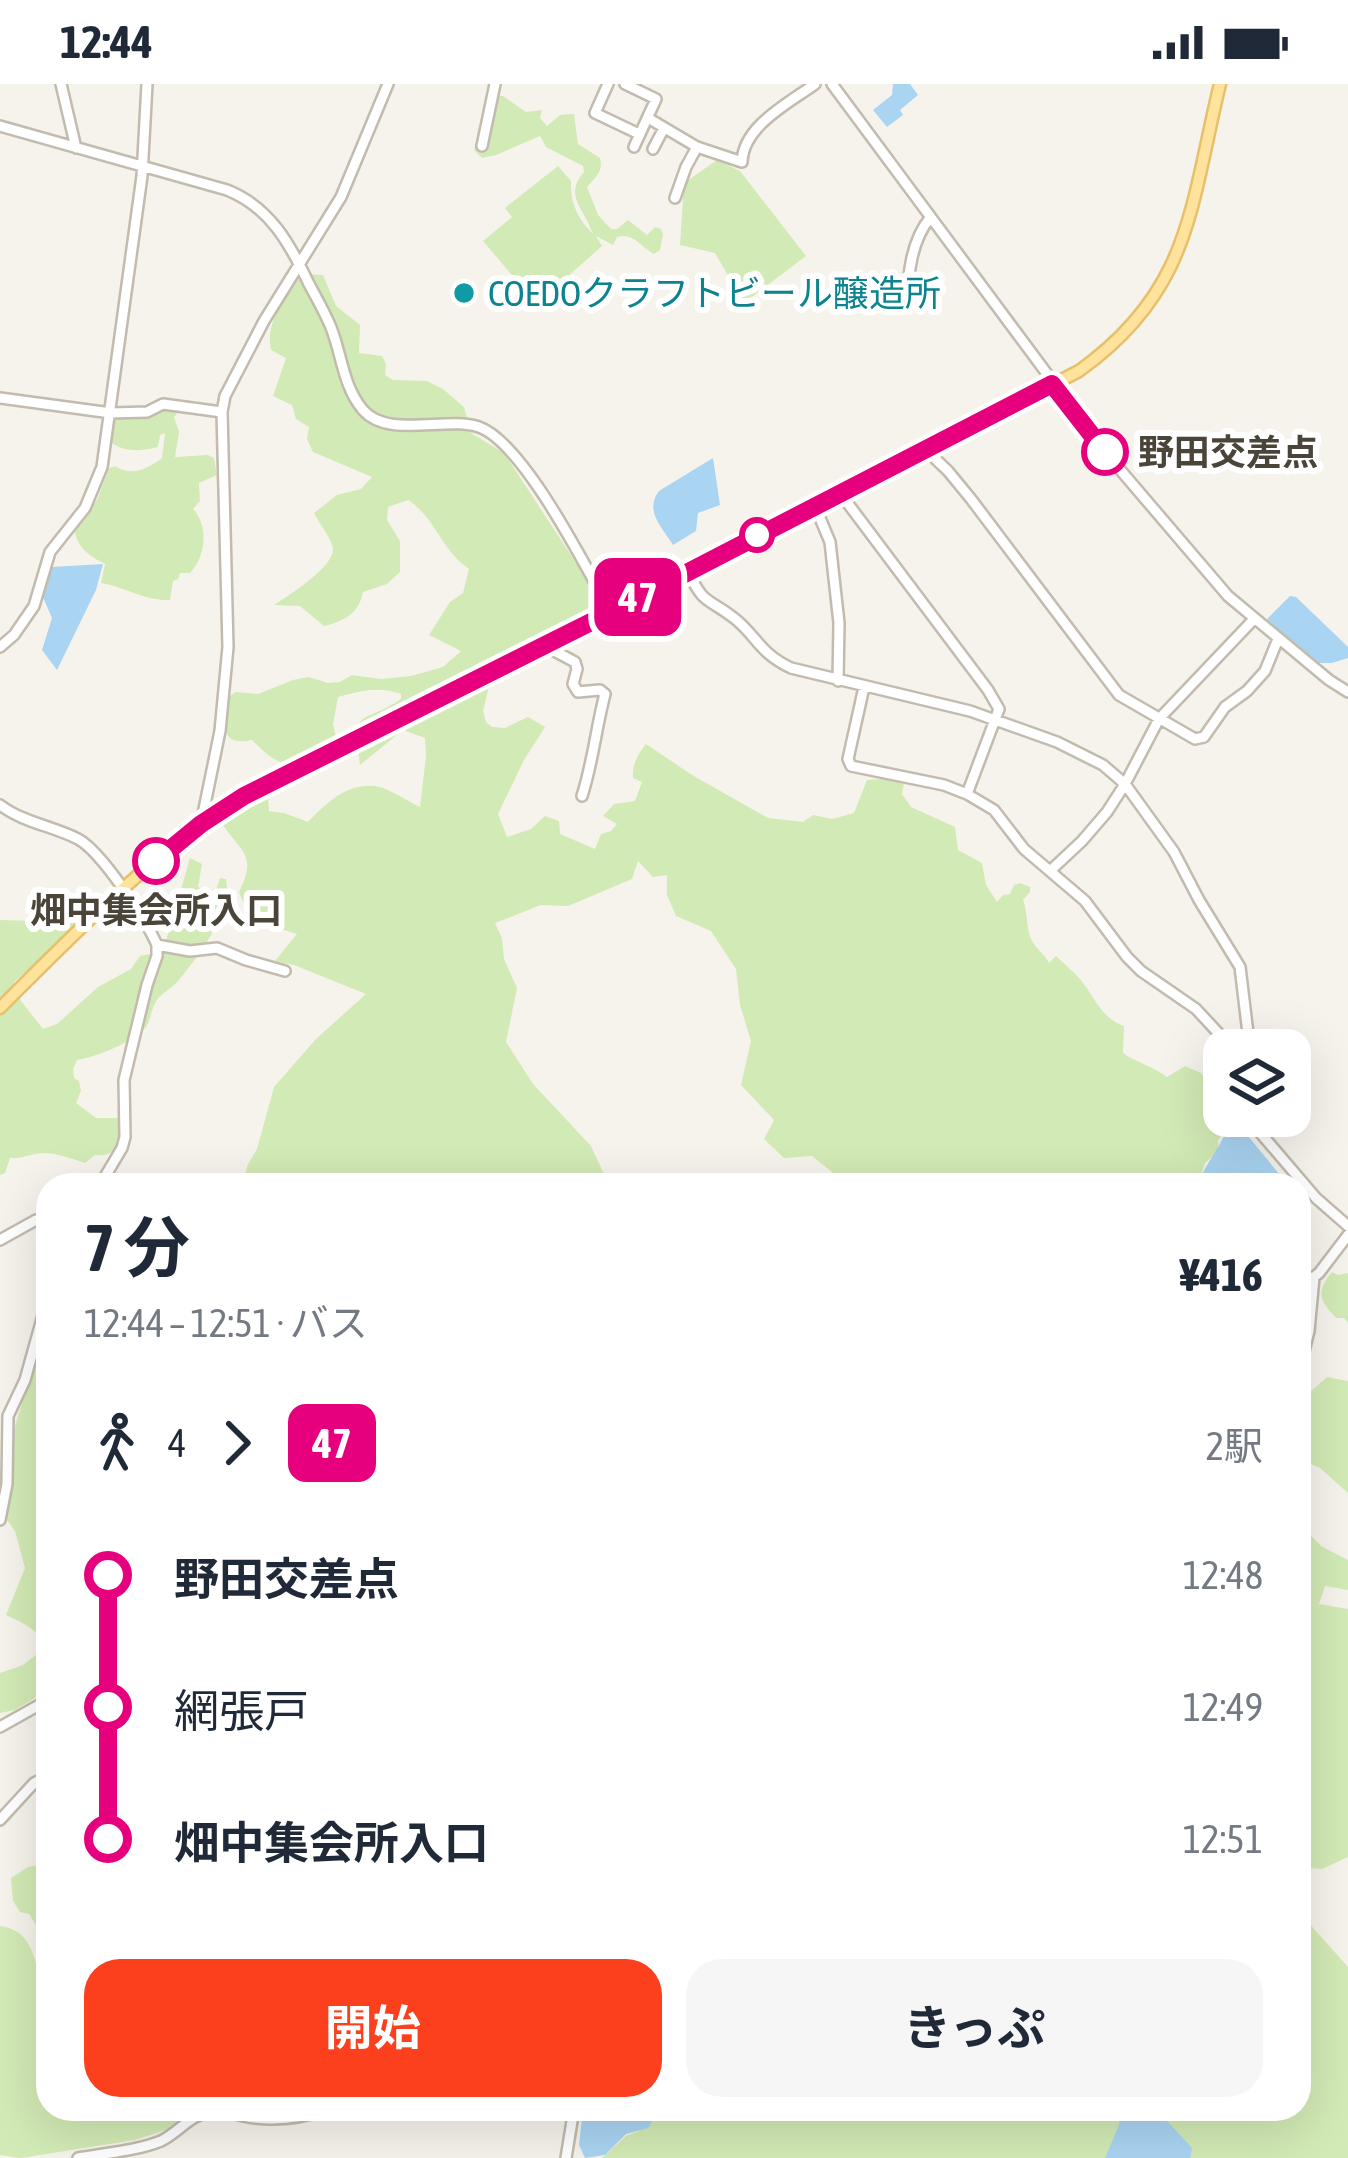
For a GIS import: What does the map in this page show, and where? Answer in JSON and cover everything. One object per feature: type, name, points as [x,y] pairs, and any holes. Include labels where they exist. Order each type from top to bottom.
[{"type":"main road","points":[[0,1008],[122,890],[201,824],[258,789],[611,612],[1100,356],[1150,305],[1180,248],[1220,84]]},
{"type":"street","points":[[61,84],[76,148]]},
{"type":"street","points":[[0,647],[34,606],[50,552],[85,508],[105,454],[143,166],[147,84]]},
{"type":"street","points":[[201,824],[220,731],[227,647],[225,396],[258,332],[341,197],[388,84]]},
{"type":"street","points":[[482,146],[495,84]]},
{"type":"street","points":[[607,84],[595,113],[639,134]]},
{"type":"street","points":[[625,84],[656,99],[634,148]]},
{"type":"street","points":[[647,118],[697,147],[742,162],[742,147],[751,134],[815,84]]},
{"type":"street","points":[[832,84],[1105,452],[1254,619],[1348,692]]},
{"type":"street","points":[[0,126],[244,197],[263,211],[279,230],[330,325],[340,367],[361,408],[389,424],[478,427],[504,443],[523,466],[611,612]]},
{"type":"street","points":[[653,149],[664,128]]},
{"type":"street","points":[[675,198],[697,147]]},
{"type":"street","points":[[907,304],[914,249],[930,218]]},
{"type":"street","points":[[0,398],[111,413],[148,412],[163,404],[222,412]]},
{"type":"street","points":[[926,449],[971,499],[1119,694],[1195,739],[1204,737],[1225,707],[1265,671],[1278,639]]},
{"type":"street","points":[[840,493],[999,709],[968,794]]},
{"type":"street","points":[[815,506],[830,542],[839,623],[838,680]]},
{"type":"street","points":[[688,571],[704,600],[739,622],[766,654],[791,668],[994,719],[1102,765],[1125,784],[1174,852],[1240,967],[1247,1029]]},
{"type":"street","points":[[1050,871],[1107,812],[1159,719],[1254,619]]},
{"type":"street","points":[[543,645],[575,662],[573,684],[578,692],[600,690],[605,694],[582,796]]},
{"type":"street","points":[[864,687],[848,759],[851,766],[911,776],[968,794],[994,810],[1024,849],[1085,901],[1126,957],[1196,1009],[1215,1029]]},
{"type":"street","points":[[0,805],[27,821],[77,839],[115,877],[157,945],[124,1080],[125,1138],[106,1173]]},
{"type":"street","points":[[157,945],[190,951],[217,948],[285,971]]},
{"type":"street","points":[[1264,1137],[1295,1173]]},
{"type":"street","points":[[1311,1192],[1348,1230],[1314,1277],[1311,1309]]},
{"type":"street","points":[[0,1240],[36,1220]]},
{"type":"street","points":[[0,1520],[7,1484],[8,1416],[36,1340]]},
{"type":"street","points":[[0,1726],[36,1706]]},
{"type":"street","points":[[0,1820],[36,1782]]},
{"type":"street","points":[[78,2158],[160,2141],[193,2121]]},
{"type":"street","points":[[566,2158],[572,2121]]},
{"type":"green space","points":[[489,96],[503,96],[526,112],[542,110],[540,118],[547,126],[560,115],[574,114],[578,144],[600,158],[600,171],[587,187],[598,215],[611,229],[628,220],[647,235],[655,227],[661,229],[660,250],[654,254],[628,237],[617,237],[613,245],[596,236],[602,246],[539,302],[534,301],[483,241],[512,217],[505,208],[558,166],[571,181],[576,211],[593,234],[576,196],[583,166],[546,147],[540,136],[482,158],[474,150]]},
{"type":"green space","points":[[717,160],[740,171],[806,256],[744,303],[715,253],[680,245],[684,183]]},
{"type":"green space","points":[[301,274],[323,275],[336,306],[360,325],[359,353],[382,356],[385,375],[393,380],[427,381],[464,407],[471,433],[504,453],[586,578],[594,605],[501,661],[489,686],[483,711],[492,727],[505,728],[528,717],[545,727],[498,814],[507,837],[531,829],[545,816],[559,821],[560,834],[595,849],[601,834],[617,824],[603,816],[614,804],[635,801],[642,782],[633,778],[633,768],[646,744],[768,818],[803,822],[813,815],[832,819],[854,813],[867,780],[904,783],[902,794],[911,807],[955,827],[958,850],[982,863],[986,885],[997,902],[1014,885],[1030,887],[1023,900],[1033,942],[1049,963],[1056,956],[1104,1013],[1124,1026],[1123,1053],[1167,1077],[1185,1066],[1201,1073],[1203,1137],[1220,1137],[1218,1151],[1202,1173],[833,1173],[812,1156],[784,1158],[764,1139],[774,1120],[741,1085],[751,1041],[736,969],[711,931],[676,916],[667,895],[667,875],[653,877],[638,861],[632,879],[568,906],[541,905],[495,923],[517,988],[506,1042],[533,1084],[591,1146],[603,1173],[245,1173],[274,1087],[316,1039],[366,994],[275,961],[297,934],[248,908],[239,892],[247,861],[221,822],[268,795],[269,811],[308,822],[338,796],[365,786],[386,789],[420,807],[426,756],[425,738],[403,730],[360,765],[358,725],[401,699],[401,694],[377,690],[338,697],[333,724],[336,738],[293,763],[275,760],[252,740],[228,736],[227,698],[236,692],[258,694],[309,677],[328,683],[352,675],[381,679],[443,667],[461,651],[429,635],[450,602],[463,593],[469,569],[408,500],[388,507],[387,520],[400,541],[400,572],[387,584],[363,592],[350,615],[324,626],[300,606],[274,605],[309,580],[331,556],[332,545],[314,513],[337,495],[361,489],[372,477],[313,452],[307,439],[309,427],[296,419],[292,405],[273,396],[286,358],[271,350],[271,330]]},
{"type":"green space","points":[[162,407],[177,407],[175,457],[208,455],[214,458],[217,475],[199,483],[200,501],[193,509],[202,524],[202,550],[190,573],[180,573],[173,581],[170,600],[101,583],[105,564],[81,546],[75,529],[97,500],[109,468],[139,470],[162,458],[165,433],[158,447],[122,448],[111,442],[115,420],[159,412]]},
{"type":"green space","points":[[190,858],[202,864],[198,887],[215,893],[220,878],[226,879],[224,905],[212,933],[178,981],[157,1000],[140,1033],[77,1060],[73,1069],[81,1091],[76,1103],[96,1118],[118,1118],[117,1145],[85,1163],[47,1153],[10,1158],[0,1175],[0,920],[66,922],[72,909],[69,896],[77,891],[103,903],[14,982],[21,1001],[43,1029],[57,1024],[98,987],[131,969],[140,956],[160,952]]},
{"type":"green space","points":[[1332,1272],[1348,1273],[1348,1323],[1336,1318],[1323,1301],[1323,1285]]},
{"type":"green space","points":[[36,1355],[36,1633],[6,1615],[25,1568],[15,1531],[7,1520],[12,1437]]},
{"type":"green space","points":[[1327,1377],[1348,1381],[1348,1493],[1311,1464],[1311,1391]]},
{"type":"green space","points":[[1311,1536],[1348,1560],[1348,1590],[1325,1586],[1319,1604],[1348,1609],[1348,1857],[1322,1869],[1311,1868]]},
{"type":"green space","points":[[36,1655],[36,1697],[0,1713],[0,1673]]},
{"type":"green space","points":[[36,1865],[36,1925],[13,1901],[11,1878]]},
{"type":"green space","points":[[1311,1925],[1348,1967],[1348,2158],[602,2158],[626,2136],[639,2131],[645,2121],[1311,2121]]},
{"type":"green space","points":[[0,1926],[22,1936],[36,1965],[36,2121],[193,2121],[135,2140],[21,2158],[0,2155]]},
{"type":"water","points":[[893,84],[910,84],[918,95],[887,127],[873,110],[892,95]]},
{"type":"water","points":[[713,458],[720,505],[698,513],[696,531],[673,545],[656,519],[655,498]]},
{"type":"water","points":[[103,564],[96,590],[57,670],[42,650],[52,618],[42,595],[52,567]]},
{"type":"water","points":[[1290,596],[1348,647],[1348,658],[1317,663],[1267,623]]},
{"type":"water","points":[[1223,1137],[1249,1137],[1278,1173],[1203,1173]]},
{"type":"water","points":[[582,2121],[652,2121],[648,2128],[626,2134],[605,2155],[585,2158],[579,2145]]},
{"type":"water","points":[[1120,2121],[1167,2121],[1192,2148],[1190,2158],[1105,2158]]},
{"type":"bus line","name":"47","points":[[156,861],[244,796],[1052,384],[1105,452]]},
{"type":"place","name":"COEDOクラフトビール醸造所","points":[[464,293]]},
{"type":"place","name":"野田交差点","points":[[1105,452]]},
{"type":"place","name":"畑中集会所入口","points":[[156,861]]}]
